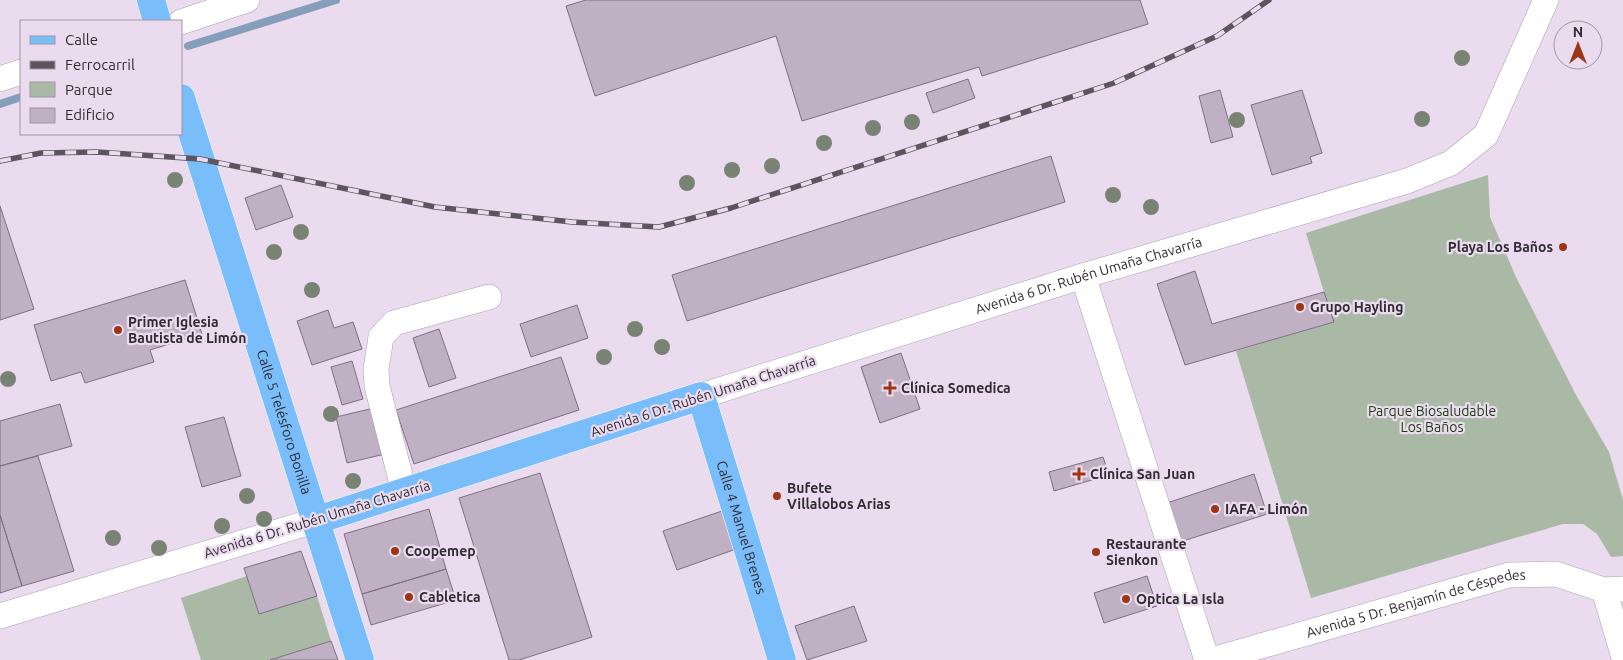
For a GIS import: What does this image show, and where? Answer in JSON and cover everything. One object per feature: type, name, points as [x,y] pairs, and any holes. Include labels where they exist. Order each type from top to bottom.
[{"type":"main road","points":[[151,0],[157,20]]},
{"type":"main road","name":"Calle 5 Telésforo Bonilla","points":[[182,101],[317,520],[360,660]]},
{"type":"main road","name":"Avenida 6 Dr. Rubén Umaña Chavarría","points":[[317,520],[701,396]]},
{"type":"main road","name":"Calle 4 Manuel Brenes","points":[[701,396],[782,660]]},
{"type":"street","points":[[182,22],[247,0]]},
{"type":"street","name":"Avenida 6 Dr. Rubén Umaña Chavarría","points":[[701,396],[1083,276],[1407,181],[1451,163],[1486,136],[1546,0]]},
{"type":"street","points":[[1083,276],[1207,660]]},
{"type":"street","points":[[404,492],[377,386],[376,369],[381,337],[394,323],[489,297]]},
{"type":"street","name":"Avenida 6 Dr. Rubén Umaña Chavarría","points":[[0,616],[317,520]]},
{"type":"street","name":"Avenida 5 Dr. Benjamín de Céspedes","points":[[1212,660],[1509,575],[1556,574],[1613,590]]},
{"type":"street","points":[[1613,590],[1623,654]]},
{"type":"green space","name":"Parque Biosaludable Los Baños","points":[[1488,175],[1490,217],[1516,277],[1576,395],[1609,452],[1623,500],[1623,556],[1611,557],[1597,534],[1583,524],[1563,524],[1311,598],[1236,351],[1333,322],[1306,233]]},
{"type":"green space","points":[[247,576],[317,596],[331,641],[270,660],[201,660],[181,598]]},
{"type":"building","points":[[586,0],[1140,0],[1148,24],[982,76],[979,67],[802,121],[776,36],[595,96],[566,6]]},
{"type":"building","points":[[968,79],[975,98],[933,113],[926,93]]},
{"type":"building","points":[[1220,90],[1233,137],[1211,143],[1199,96]]},
{"type":"building","points":[[1302,90],[1322,153],[1310,157],[1312,163],[1272,175],[1251,105]]},
{"type":"building","points":[[1051,156],[1065,202],[687,321],[672,275]]},
{"type":"building","points":[[281,185],[293,217],[256,230],[245,198]]},
{"type":"building","points":[[0,206],[34,309],[0,320]]},
{"type":"building","name":"Grupo Hayling","points":[[1195,271],[1212,324],[1324,292],[1334,322],[1185,365],[1157,284]]},
{"type":"building","name":"Primer Iglesia Bautista de Limón","points":[[185,280],[202,334],[150,350],[154,362],[85,383],[81,372],[51,381],[34,325]]},
{"type":"building","points":[[577,305],[588,338],[531,357],[520,324]]},
{"type":"building","points":[[328,310],[334,328],[353,322],[362,349],[312,365],[297,321]]},
{"type":"building","points":[[439,329],[456,378],[429,387],[413,338]]},
{"type":"building","name":"Clínica Somedica","points":[[901,353],[920,409],[880,423],[861,367]]},
{"type":"building","points":[[561,357],[579,410],[414,464],[396,410]]},
{"type":"building","points":[[352,361],[363,399],[342,405],[331,367]]},
{"type":"building","points":[[60,404],[72,446],[0,466],[0,421]]},
{"type":"building","points":[[374,408],[385,454],[347,463],[336,417]]},
{"type":"building","points":[[224,417],[241,476],[202,487],[185,427]]},
{"type":"building","points":[[38,456],[74,571],[22,586],[0,515],[0,466]]},
{"type":"building","name":"Clínica San Juan","points":[[1103,457],[1109,475],[1054,491],[1049,472]]},
{"type":"building","points":[[540,473],[592,637],[519,660],[509,660],[459,498]]},
{"type":"building","name":"IAFA - Limón","points":[[1254,474],[1267,514],[1177,543],[1164,504]]},
{"type":"building","name":"Coopemep","points":[[429,509],[446,569],[362,594],[344,534]]},
{"type":"building","points":[[725,510],[739,548],[677,570],[663,531]]},
{"type":"building","points":[[0,515],[22,586],[0,593]]},
{"type":"building","points":[[301,551],[317,596],[259,614],[244,568]]},
{"type":"building","name":"Cabletica","points":[[446,569],[456,600],[371,625],[362,594]]},
{"type":"building","name":"Optica La Isla","points":[[1147,576],[1157,606],[1104,623],[1094,593]]},
{"type":"building","points":[[854,606],[867,641],[807,660],[795,626]]},
{"type":"building","points":[[331,641],[338,660],[270,660]]},
{"type":"waterway","points":[[188,46],[336,0]]},
{"type":"waterway","points":[[0,104],[20,97]]},
{"type":"railway","points":[[0,161],[41,153],[97,152],[200,159],[435,207],[572,222],[659,227],[731,208],[1114,83],[1217,36],[1269,0]]},
{"type":"place","name":"Playa Los Baños","points":[[1563,247]]},
{"type":"place","name":"Grupo Hayling","points":[[1300,307]]},
{"type":"place","name":"Primer Iglesia Bautista de Limón","points":[[118,330]]},
{"type":"place","name":"Clínica Somedica","points":[[890,388]]},
{"type":"place","name":"Clínica San Juan","points":[[1079,474]]},
{"type":"place","name":"Bufete Villalobos Arias","points":[[777,496]]},
{"type":"place","name":"IAFA - Limón","points":[[1215,509]]},
{"type":"place","name":"Coopemep","points":[[395,551]]},
{"type":"place","name":"Restaurante Sienkon","points":[[1096,552]]},
{"type":"place","name":"Cabletica","points":[[409,597]]},
{"type":"place","name":"Optica La Isla","points":[[1126,599]]}]
